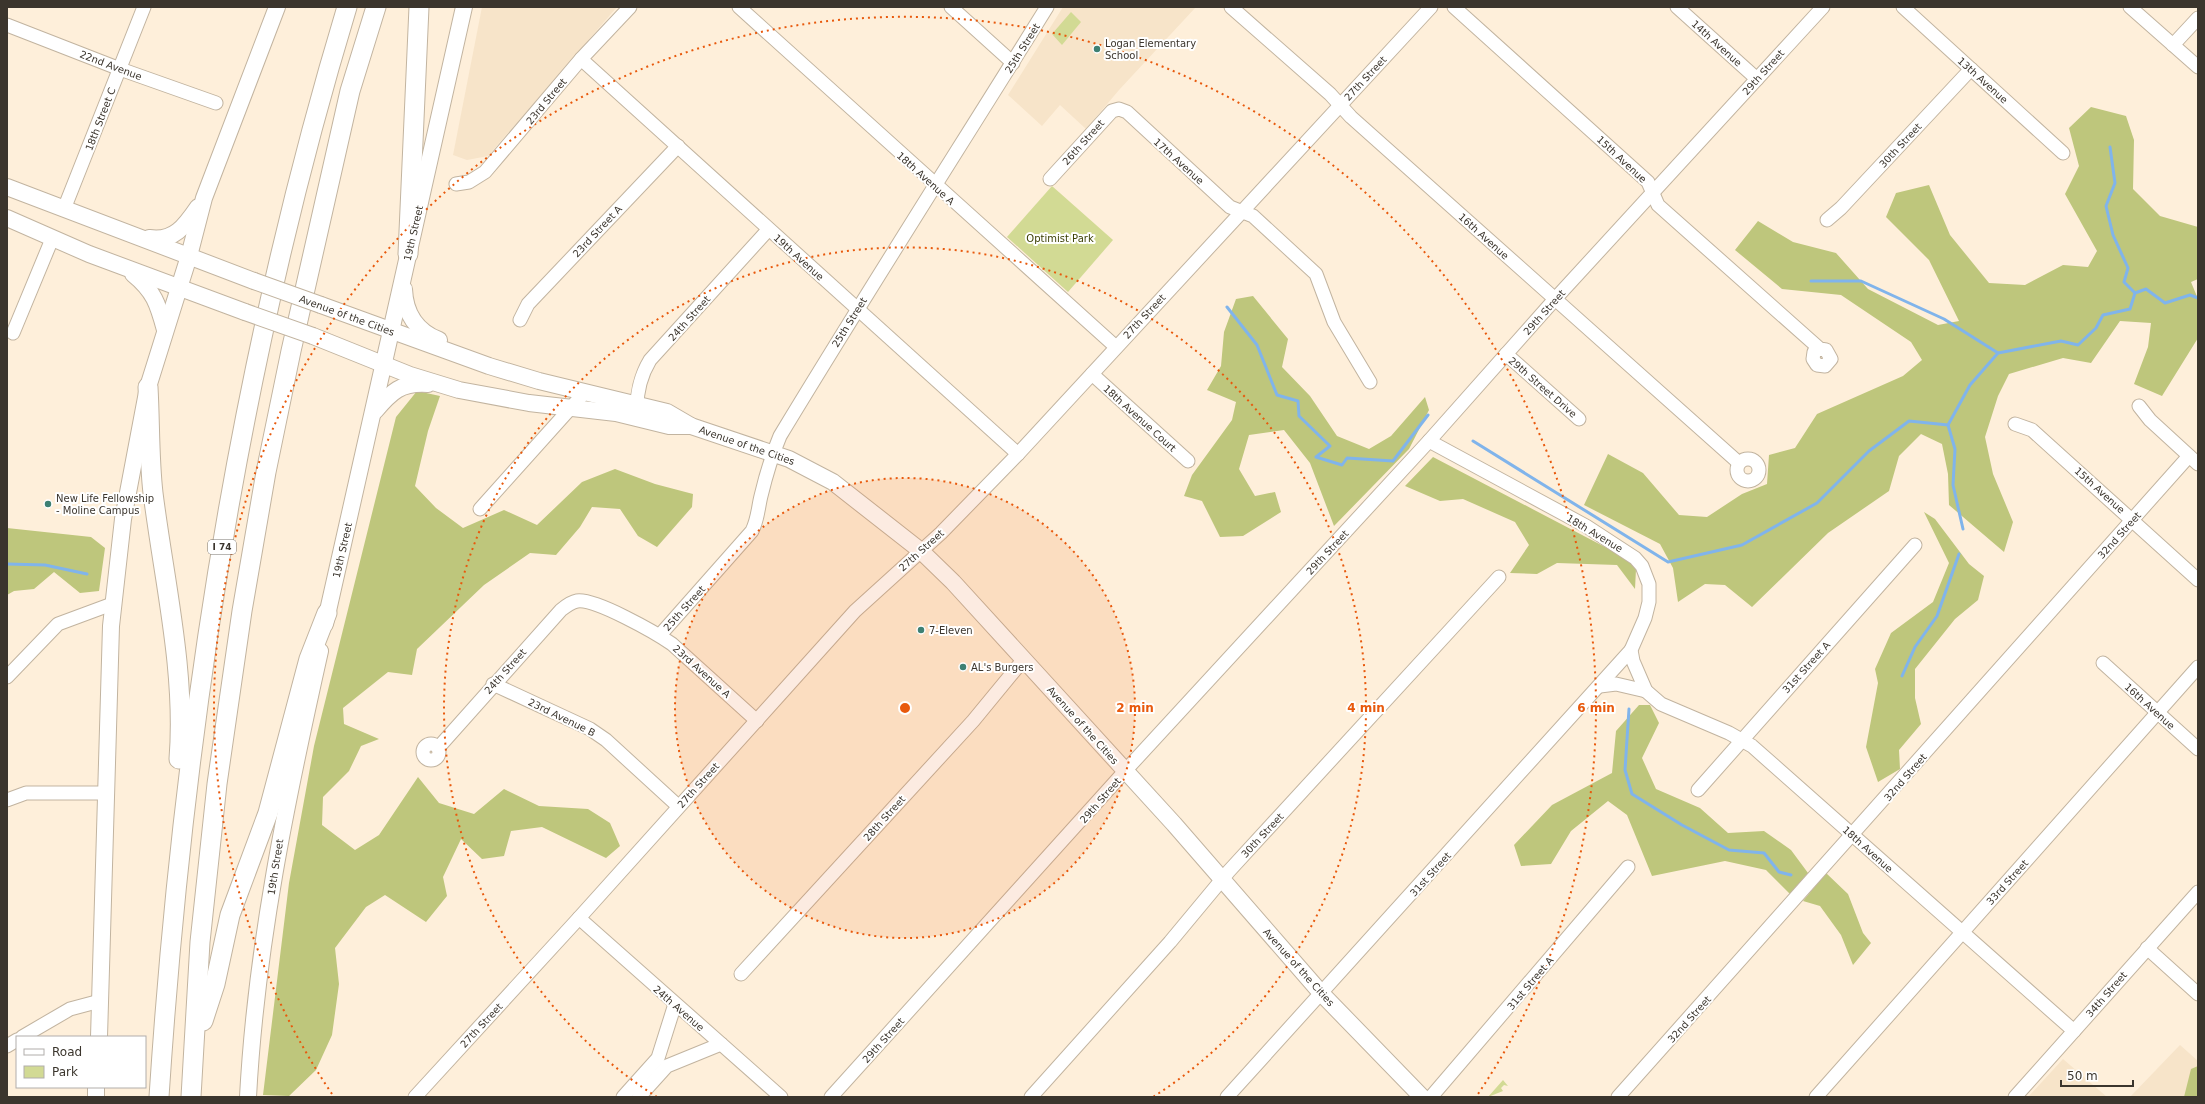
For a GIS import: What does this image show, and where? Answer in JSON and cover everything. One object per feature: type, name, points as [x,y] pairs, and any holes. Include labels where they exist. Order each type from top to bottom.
[{"type":"highway","name":"I 74","points":[[159,1097],[177,869],[206,640],[243,430],[298,184],[347,7]]},
{"type":"highway","points":[[192,1097],[200,942],[218,784],[234,664],[254,542],[276,421],[304,290],[350,91],[376,7]]},
{"type":"highway","points":[[406,263],[419,7]]},
{"type":"highway","points":[[148,387],[149,454],[170,610],[179,701],[177,869]]},
{"type":"highway","points":[[194,1048],[215,984],[230,915],[268,813],[309,659],[327,613]]},
{"type":"main road","points":[[99,1036],[112,604],[123,519],[148,387],[190,256],[204,198],[277,7]]},
{"type":"main road","name":"19th Street","points":[[248,1097],[254,1018],[270,898],[288,794],[327,613],[374,412],[464,7]]},
{"type":"main road","name":"Avenue of the Cities","points":[[7,188],[254,281],[489,366],[585,392],[636,411],[669,426],[691,426],[773,452],[813,470],[833,482],[920,551],[953,582],[1125,771],[1321,993],[1422,1097]]},
{"type":"main road","points":[[136,236],[159,240],[179,232],[204,198]]},
{"type":"main road","name":"Avenue of the Cities","points":[[7,218],[52,239],[127,269],[313,336],[410,375],[446,386],[501,399],[572,407],[636,411]]},
{"type":"main road","points":[[406,263],[404,304],[415,325],[426,334],[585,392]]},
{"type":"main road","points":[[127,269],[153,293],[159,305],[165,331]]},
{"type":"main road","points":[[374,412],[396,389],[420,383],[446,386]]},
{"type":"street","name":"18th Street C","points":[[64,209],[144,7]]},
{"type":"street","name":"23rd Street","points":[[456,184],[469,182],[485,172],[581,59],[630,7]]},
{"type":"street","name":"18th Avenue A","points":[[739,7],[1116,347]]},
{"type":"street","points":[[951,7],[1012,63]]},
{"type":"street","name":"25th Street","points":[[660,635],[752,531],[759,514],[761,498],[773,452],[780,436],[857,308],[936,186],[1047,7]]},
{"type":"street","name":"16th Avenue","points":[[1232,7],[1739,463]]},
{"type":"street","name":"27th Street","points":[[414,1097],[757,721],[854,612],[941,533],[1018,454],[1431,7]]},
{"type":"street","name":"15th Avenue","points":[[1454,7],[1648,182],[1658,205],[1820,349]]},
{"type":"street","name":"14th Avenue","points":[[1677,7],[1757,79]]},
{"type":"street","name":"29th Street","points":[[831,1097],[1125,771],[1429,441],[1555,299],[1823,7]]},
{"type":"street","name":"13th Avenue","points":[[1903,7],[2063,153]]},
{"type":"street","points":[[2130,7],[2198,67]]},
{"type":"street","points":[[2173,45],[2198,18]]},
{"type":"street","name":"22nd Avenue","points":[[7,25],[120,69],[216,103]]},
{"type":"street","name":"19th Avenue","points":[[581,59],[678,146],[768,230],[857,308],[1018,454]]},
{"type":"street","name":"30th Street","points":[[1827,220],[1841,208],[1971,68]]},
{"type":"street","name":"17th Avenue","points":[[1119,109],[1127,112],[1230,207],[1253,216],[1316,274],[1334,322],[1370,382]]},
{"type":"street","name":"26th Street","points":[[1050,179],[1112,111],[1119,109]]},
{"type":"street","name":"23rd Street A","points":[[520,320],[528,304],[678,146]]},
{"type":"street","name":"24th Street","points":[[636,411],[643,374],[650,360],[768,230]]},
{"type":"street","points":[[13,333],[52,239]]},
{"type":"street","name":"29th Street Drive","points":[[1506,354],[1579,419]]},
{"type":"street","name":"18th Avenue Court","points":[[1092,374],[1188,461]]},
{"type":"street","points":[[480,509],[585,392]]},
{"type":"street","points":[[2138,406],[2150,420],[2193,460]]},
{"type":"street","name":"15th Avenue","points":[[2015,424],[2032,430],[2133,519],[2198,580]]},
{"type":"street","name":"18th Avenue","points":[[1429,441],[1586,526],[1635,558],[1647,576],[1649,584],[1649,602],[1645,618],[1631,650],[1633,661],[1646,690],[1661,704],[1742,740],[1752,746],[2074,1031]]},
{"type":"street","name":"32nd Street","points":[[1618,1097],[1853,836],[2133,519],[2193,460]]},
{"type":"street","name":"31st Street A","points":[[1698,790],[1915,545]]},
{"type":"street","name":"30th Street","points":[[1031,1097],[1170,942],[1222,880],[1498,577]]},
{"type":"street","name":"24th Street","points":[[438,748],[493,684],[561,610],[577,601]]},
{"type":"street","name":"23rd Avenue A","points":[[577,601],[593,602],[660,635],[684,654],[757,721]]},
{"type":"street","points":[[7,677],[58,624],[112,604]]},
{"type":"street","name":"31st Street","points":[[1227,1097],[1631,650]]},
{"type":"street","name":"28th Street","points":[[742,974],[968,726],[1024,659]]},
{"type":"street","name":"16th Avenue","points":[[2103,663],[2198,749]]},
{"type":"street","name":"33rd Street","points":[[1816,1097],[2198,667]]},
{"type":"street","name":"23rd Avenue B","points":[[493,684],[590,729],[606,740],[678,806]]},
{"type":"street","points":[[1600,686],[1616,684],[1646,690]]},
{"type":"street","points":[[7,800],[26,793],[106,793]]},
{"type":"street","name":"31st Street A","points":[[1431,1097],[1628,867]]},
{"type":"street","name":"34th Street","points":[[2015,1097],[2198,892]]},
{"type":"street","name":"24th Avenue","points":[[578,918],[781,1097]]},
{"type":"street","points":[[2147,948],[2198,994]]},
{"type":"street","points":[[24,1036],[70,1009],[100,1002]]},
{"type":"street","points":[[623,1097],[658,1058],[675,1004]]},
{"type":"street","points":[[7,1046],[16,1041]]},
{"type":"street","points":[[639,1097],[667,1066],[721,1044]]},
{"type":"shaded area","points":[[482,7],[617,7],[488,156],[467,160],[453,155]]},
{"type":"shaded area","name":"Logan Elementary School","points":[[1063,7],[1196,7],[1119,90],[1086,129],[1060,105],[1042,126],[1008,95]]},
{"type":"shaded area","points":[[2180,1045],[2198,1061],[2198,1097],[2130,1097]]},
{"type":"shaded area","points":[[2063,1059],[2107,1097],[2028,1097]]},
{"type":"green space","points":[[1071,12],[1081,22],[1062,45],[1052,34]]},
{"type":"green space","points":[[2091,107],[2126,116],[2134,140],[2133,189],[2160,216],[2198,227],[2198,279],[2191,282],[2198,299],[2198,338],[2162,396],[2134,384],[2148,347],[2151,323],[2120,321],[2091,363],[2063,358],[2009,374],[1998,396],[1985,437],[1993,474],[2013,522],[2004,552],[1949,505],[1948,474],[1942,444],[1921,434],[1899,456],[1889,491],[1828,533],[1752,607],[1725,585],[1705,584],[1678,602],[1673,568],[1660,544],[1584,505],[1608,454],[1643,473],[1679,515],[1707,517],[1742,494],[1767,484],[1769,455],[1795,448],[1817,414],[1903,376],[1922,360],[1911,342],[1841,295],[1782,289],[1735,250],[1758,221],[1793,242],[1836,253],[1868,289],[1938,325],[1959,321],[1929,260],[1886,217],[1896,193],[1929,185],[1950,235],[1989,283],[2025,285],[2063,265],[2088,267],[2097,251],[2065,194],[2079,166],[2069,128]]},
{"type":"green space","name":"Optimist Park","points":[[1052,186],[1113,240],[1068,292],[1007,237]]},
{"type":"green space","points":[[1253,296],[1288,339],[1282,367],[1310,396],[1337,436],[1369,449],[1391,436],[1425,397],[1429,410],[1409,449],[1334,526],[1310,463],[1284,430],[1249,435],[1239,469],[1255,496],[1275,492],[1281,512],[1243,536],[1220,537],[1202,501],[1184,496],[1192,475],[1232,420],[1236,402],[1207,390],[1221,366],[1224,332],[1236,299]]},
{"type":"green space","points":[[417,391],[440,396],[428,431],[415,486],[436,508],[463,528],[504,510],[537,525],[582,482],[615,469],[655,484],[693,494],[692,507],[657,547],[638,536],[620,509],[592,507],[580,527],[556,555],[530,553],[484,585],[417,649],[412,675],[388,672],[343,708],[344,724],[379,739],[361,746],[349,771],[323,797],[322,825],[355,850],[379,835],[418,777],[439,803],[474,814],[504,789],[539,806],[588,809],[610,823],[620,846],[606,858],[542,827],[511,831],[504,856],[482,859],[461,839],[443,877],[447,896],[426,922],[385,895],[366,907],[335,948],[339,984],[332,1035],[316,1070],[289,1096],[263,1095],[289,883],[314,746],[396,417]]},
{"type":"green space","points":[[1433,457],[1626,558],[1636,569],[1635,589],[1617,565],[1557,563],[1537,574],[1510,573],[1529,545],[1515,522],[1463,499],[1440,501],[1405,486]]},
{"type":"green space","points":[[1924,512],[1935,519],[1969,564],[1984,576],[1978,600],[1955,619],[1915,669],[1915,698],[1921,724],[1899,750],[1900,769],[1878,782],[1866,747],[1878,683],[1875,669],[1891,633],[1933,602],[1949,563]]},
{"type":"green space","points":[[7,528],[91,537],[105,548],[99,591],[80,593],[54,572],[34,589],[14,591],[7,595]]},
{"type":"green space","points":[[1639,705],[1650,705],[1659,723],[1642,758],[1656,789],[1700,808],[1728,833],[1764,831],[1791,850],[1808,873],[1790,894],[1766,870],[1725,861],[1652,876],[1627,815],[1608,801],[1571,831],[1551,864],[1521,866],[1514,845],[1552,805],[1612,773],[1616,731]]},
{"type":"green space","points":[[1826,873],[1848,894],[1863,933],[1871,943],[1853,965],[1841,935],[1820,906],[1803,901]]},
{"type":"green space","points":[[2198,1066],[2198,1097],[2184,1097],[2191,1069]]},
{"type":"green space","points":[[1503,1080],[1508,1086],[1504,1085],[1501,1088],[1503,1091],[1488,1097]]},
{"type":"waterway","points":[[2110,147],[2115,183],[2106,206],[2113,235],[2128,268],[2124,282],[2135,293]]},
{"type":"waterway","points":[[1811,281],[1861,281],[1944,319],[1998,353]]},
{"type":"waterway","points":[[1473,441],[1668,562],[1742,545],[1817,503],[1869,451],[1909,421],[1948,425],[1970,385],[1998,353],[2061,341],[2078,345],[2096,328],[2103,315],[2130,309],[2135,293],[2146,289],[2165,303],[2190,295],[2198,298]]},
{"type":"waterway","points":[[1227,307],[1257,345],[1277,395],[1298,401],[1299,416],[1330,446],[1316,457],[1342,465],[1347,458],[1393,461],[1428,415]]},
{"type":"waterway","points":[[1948,425],[1955,449],[1953,485],[1963,529]]},
{"type":"waterway","points":[[1902,676],[1915,647],[1937,616],[1959,554]]},
{"type":"waterway","points":[[7,564],[45,565],[87,574]]},
{"type":"waterway","points":[[1629,709],[1625,770],[1632,794],[1682,825],[1729,850],[1764,853],[1779,872],[1791,875]]},
{"type":"place","name":"Logan Elementary School","points":[[1097,49]]},
{"type":"place","name":"New Life Fellowship - Moline Campus","points":[[48,504]]},
{"type":"place","name":"7-Eleven","points":[[921,630]]},
{"type":"place","name":"AL's Burgers","points":[[963,667]]}]
